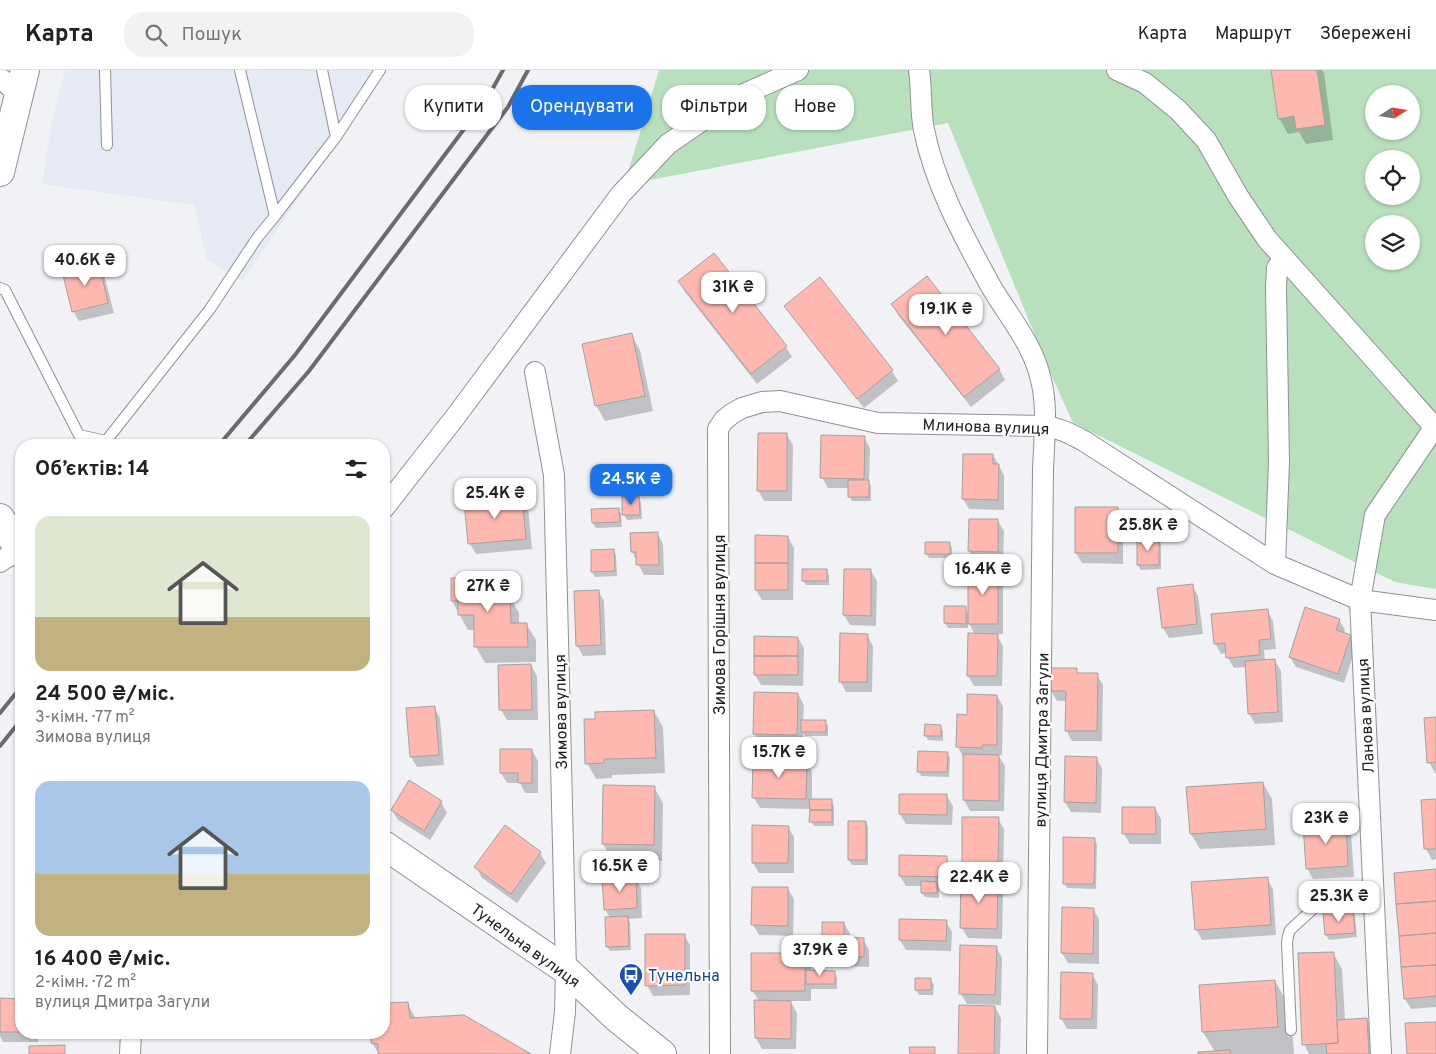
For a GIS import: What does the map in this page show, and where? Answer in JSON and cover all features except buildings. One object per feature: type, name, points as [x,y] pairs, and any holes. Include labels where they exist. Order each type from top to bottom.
[{"type":"main road","points":[[0,172],[15,81]]},
{"type":"main road","points":[[0,518],[13,555]]},
{"type":"main road","name":"Тунельна вулиця","points":[[390,849],[566,970],[617,1018],[662,1054]]},
{"type":"street","points":[[390,500],[456,416],[620,194],[668,144],[735,98],[798,70]]},
{"type":"street","name":"вулиця Дмитра Загули","points":[[919,70],[924,129],[942,188],[963,235],[991,287],[1025,340],[1042,381],[1045,426],[1037,1054]]},
{"type":"street","points":[[1118,70],[1145,84],[1172,104],[1206,140],[1266,239],[1435,429]]},
{"type":"street","points":[[1275,564],[1280,462],[1276,288],[1277,268],[1284,258]]},
{"type":"street","name":"Зимова вулиця","points":[[535,372],[554,476],[566,970],[565,1012],[560,1054]]},
{"type":"street","name":"Млинова вулиця","points":[[733,413],[752,404],[780,401],[878,423],[1045,426],[1065,431],[1084,441],[1275,564],[1360,600],[1436,610]]},
{"type":"street","name":"Зимова Горішня вулиця","points":[[720,1054],[718,429],[724,420],[733,413]]},
{"type":"street","name":"Ланова вулиця","points":[[1381,1054],[1360,600],[1376,515],[1435,429]]},
{"type":"street","points":[[130,1039],[130,1054]]},
{"type":"lane","points":[[105,70],[106,145]]},
{"type":"lane","points":[[240,70],[275,216]]},
{"type":"lane","points":[[322,70],[336,137]]},
{"type":"lane","points":[[108,439],[210,309],[257,238],[336,137],[380,70]]},
{"type":"lane","points":[[0,288],[5,290],[78,435],[97,439]]},
{"type":"lane","points":[[1291,1030],[1287,942],[1290,930],[1326,897],[1336,894],[1373,893]]},
{"type":"shaded area","points":[[65,70],[387,70],[242,281],[207,259],[194,205],[42,184],[51,126]]},
{"type":"green space","points":[[659,70],[1436,70],[1436,589],[1395,582],[1073,423],[1050,372],[948,123],[624,185],[641,130],[652,130],[652,93]]},
{"type":"railway","points":[[224,439],[295,355],[488,97],[503,70]]},
{"type":"railway","points":[[250,439],[309,371],[508,107],[528,70]]},
{"type":"railway","points":[[0,713],[15,694]]},
{"type":"railway","points":[[0,746],[15,727]]},
{"type":"place","name":"Тунельна","points":[[631,996]]}]
